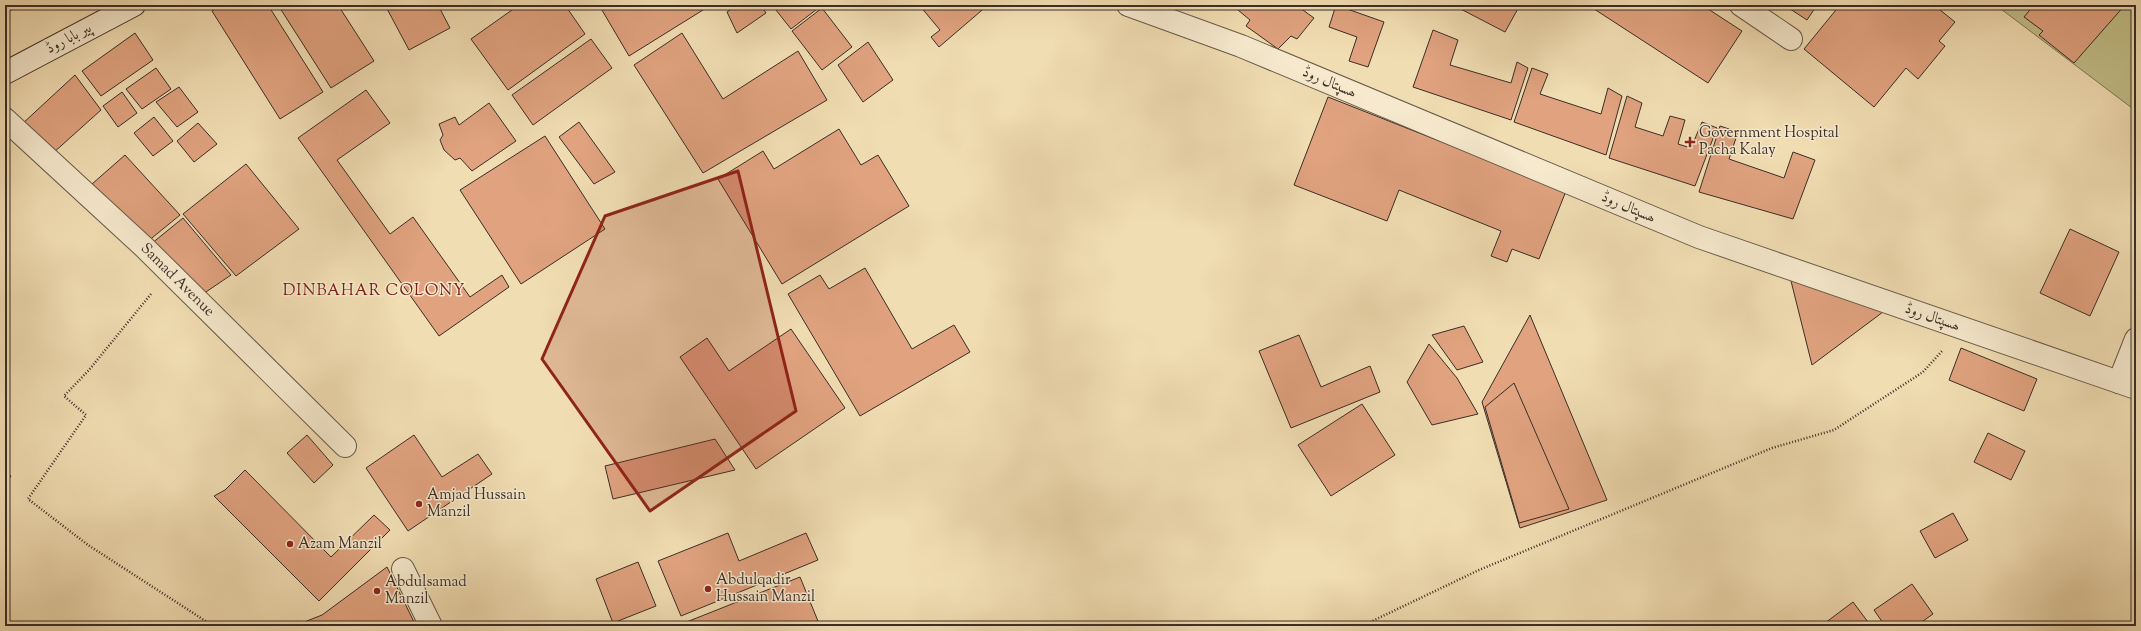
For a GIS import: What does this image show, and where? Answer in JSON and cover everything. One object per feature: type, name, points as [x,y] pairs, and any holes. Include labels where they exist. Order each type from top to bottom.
[{"type":"street","name":"پیر بابا روڈ","points":[[5,73],[134,5]]},
{"type":"street","name":"ھسپتال روڈ","points":[[1128,5],[1241,46],[1699,237],[2127,385]]},
{"type":"street","points":[[1741,5],[1792,38]]},
{"type":"street","name":"Samad Avenue","points":[[5,118],[169,272],[345,446]]},
{"type":"street","points":[[2127,385],[2136,339]]},
{"type":"street","points":[[403,569],[431,626]]},
{"type":"path","points":[[169,272],[89,370],[64,396],[86,415],[28,499],[88,545],[207,622],[209,626]]},
{"type":"path","points":[[1362,626],[1479,570],[1765,451],[1834,430],[1923,372],[1963,328]]},
{"type":"highlighted area","points":[[738,171],[796,411],[650,511],[542,359],[605,216]]},
{"type":"shaded area","points":[[2136,5],[2136,111],[1997,6]]},
{"type":"building","points":[[5,5],[21,5],[5,13]]},
{"type":"building","points":[[222,5],[268,5],[323,92],[280,119],[212,11]]},
{"type":"building","points":[[278,5],[338,5],[374,61],[331,88]]},
{"type":"building","points":[[385,5],[438,5],[450,28],[409,50]]},
{"type":"building","points":[[519,5],[565,5],[585,34],[508,90],[471,39]]},
{"type":"building","points":[[599,5],[649,6],[711,5],[629,56]]},
{"type":"building","points":[[738,5],[761,5],[766,13],[737,33],[727,12]]},
{"type":"building","points":[[772,5],[820,5],[821,6],[791,29]]},
{"type":"building","points":[[988,5],[939,47],[931,37],[940,30],[920,6]]},
{"type":"building","points":[[1232,5],[1296,5],[1314,18],[1297,39],[1291,36],[1278,49],[1246,26],[1250,20]]},
{"type":"building","points":[[1336,5],[1384,22],[1368,67],[1349,61],[1357,37],[1329,27]]},
{"type":"building","points":[[1453,5],[1520,5],[1505,32]]},
{"type":"building","points":[[1588,5],[1702,5],[1742,31],[1708,83]]},
{"type":"building","points":[[1784,5],[1817,5],[1807,20]]},
{"type":"building","points":[[1840,5],[1934,5],[1955,22],[1939,41],[1945,46],[1918,79],[1906,68],[1874,107],[1804,49]]},
{"type":"building","points":[[2034,5],[2050,5],[2056,10],[2060,5],[2125,5],[2074,63],[2039,35],[2043,31],[2024,17]]},
{"type":"building","points":[[822,8],[852,47],[822,70],[792,31]]},
{"type":"building","points":[[1433,30],[1458,40],[1450,65],[1511,83],[1517,62],[1528,68],[1511,120],[1413,87]]},
{"type":"building","points":[[135,33],[153,60],[101,96],[82,71]]},
{"type":"building","points":[[682,33],[723,99],[798,51],[827,100],[703,173],[634,65]]},
{"type":"building","points":[[591,39],[612,68],[533,125],[512,95]]},
{"type":"building","points":[[868,42],[893,80],[863,102],[838,65]]},
{"type":"building","points":[[156,68],[171,89],[142,109],[126,89]]},
{"type":"building","points":[[1532,68],[1548,74],[1540,94],[1601,114],[1608,88],[1622,96],[1606,155],[1514,122]]},
{"type":"building","points":[[75,75],[101,110],[52,154],[21,125]]},
{"type":"building","points":[[179,87],[198,112],[177,127],[156,102]]},
{"type":"building","points":[[366,90],[390,123],[337,160],[390,234],[413,217],[470,297],[502,275],[509,287],[439,336],[298,138]]},
{"type":"building","points":[[122,92],[137,113],[118,127],[103,106]]},
{"type":"building","points":[[1627,96],[1642,103],[1635,127],[1663,136],[1670,116],[1685,120],[1678,144],[1691,148],[1702,122],[1717,128],[1695,186],[1609,158]]},
{"type":"building","points":[[1328,97],[1566,191],[1539,259],[1512,249],[1507,262],[1491,256],[1501,231],[1399,190],[1387,221],[1294,185]]},
{"type":"building","points":[[489,103],[516,141],[472,171],[460,158],[455,160],[444,150],[440,140],[443,135],[439,124],[455,117],[459,125]]},
{"type":"building","points":[[154,117],[173,141],[153,156],[134,133]]},
{"type":"building","points":[[579,122],[615,172],[594,184],[559,137]]},
{"type":"building","points":[[198,123],[217,144],[194,162],[177,141]]},
{"type":"building","points":[[1720,126],[1738,132],[1729,159],[1784,178],[1793,152],[1815,160],[1793,219],[1699,192]]},
{"type":"building","points":[[839,129],[861,165],[878,155],[909,206],[782,284],[718,179],[763,151],[774,169]]},
{"type":"building","points":[[545,136],[605,229],[521,284],[460,190]]},
{"type":"building","points":[[125,155],[180,215],[147,242],[92,184]]},
{"type":"building","points":[[246,164],[299,229],[236,276],[183,214]]},
{"type":"building","points":[[183,218],[231,275],[200,296],[151,244]]},
{"type":"building","points":[[2070,229],[2119,252],[2090,316],[2040,293]]},
{"type":"building","points":[[865,268],[912,349],[954,325],[970,352],[860,416],[788,294],[820,275],[829,289]]},
{"type":"building","points":[[1789,273],[1891,306],[1812,365]]},
{"type":"building","points":[[1530,315],[1607,500],[1520,528],[1482,402]]},
{"type":"building","points":[[1464,326],[1483,362],[1457,370],[1432,335]]},
{"type":"building","points":[[791,329],[845,408],[756,469],[680,357],[707,338],[729,371]]},
{"type":"building","points":[[1299,335],[1321,387],[1370,366],[1380,392],[1291,428],[1259,351]]},
{"type":"building","points":[[1429,344],[1457,378],[1478,414],[1432,425],[1407,382]]},
{"type":"building","points":[[1961,348],[2037,379],[2024,411],[1949,380]]},
{"type":"building","points":[[1514,383],[1569,509],[1519,523],[1485,407]]},
{"type":"building","points":[[1362,404],[1395,455],[1331,496],[1298,445]]},
{"type":"building","points":[[1988,433],[2025,451],[2011,480],[1974,462]]},
{"type":"building","points":[[307,435],[333,465],[314,483],[287,453]]},
{"type":"building","name":"Amjad Hussain Manzil","points":[[414,435],[442,477],[478,454],[492,474],[408,531],[366,468]]},
{"type":"building","points":[[715,439],[735,470],[613,499],[605,466]]},
{"type":"building","name":"Azam Manzil","points":[[245,470],[331,557],[374,515],[390,530],[319,601],[214,496],[225,490]]},
{"type":"building","points":[[5,472],[11,476],[5,484]]},
{"type":"building","points":[[1953,513],[1968,540],[1935,558],[1920,531]]},
{"type":"building","name":"Abdulqadir Hussain Manzil","points":[[728,533],[739,561],[806,533],[818,560],[681,616],[658,561]]},
{"type":"building","points":[[638,562],[656,606],[613,623],[596,579]]},
{"type":"building","name":"Abdulsamad Manzil","points":[[387,567],[416,626],[294,626],[322,615]]},
{"type":"building","points":[[800,577],[820,626],[685,626],[684,623]]},
{"type":"building","points":[[1912,584],[1933,614],[1916,626],[1885,626],[1874,610]]},
{"type":"building","points":[[1853,602],[1871,626],[1821,626]]},
{"type":"place","name":"Government Hospital Pacha Kalay","points":[[1690,142]]},
{"type":"place","name":"Amjad Hussain Manzil","points":[[419,504]]},
{"type":"place","name":"Azam Manzil","points":[[290,544]]},
{"type":"place","name":"Abdulqadir Hussain Manzil","points":[[708,589]]},
{"type":"place","name":"Abdulsamad Manzil","points":[[377,591]]},
{"type":"district","name":"DINBAHAR COLONY","points":[[374,291]]}]
